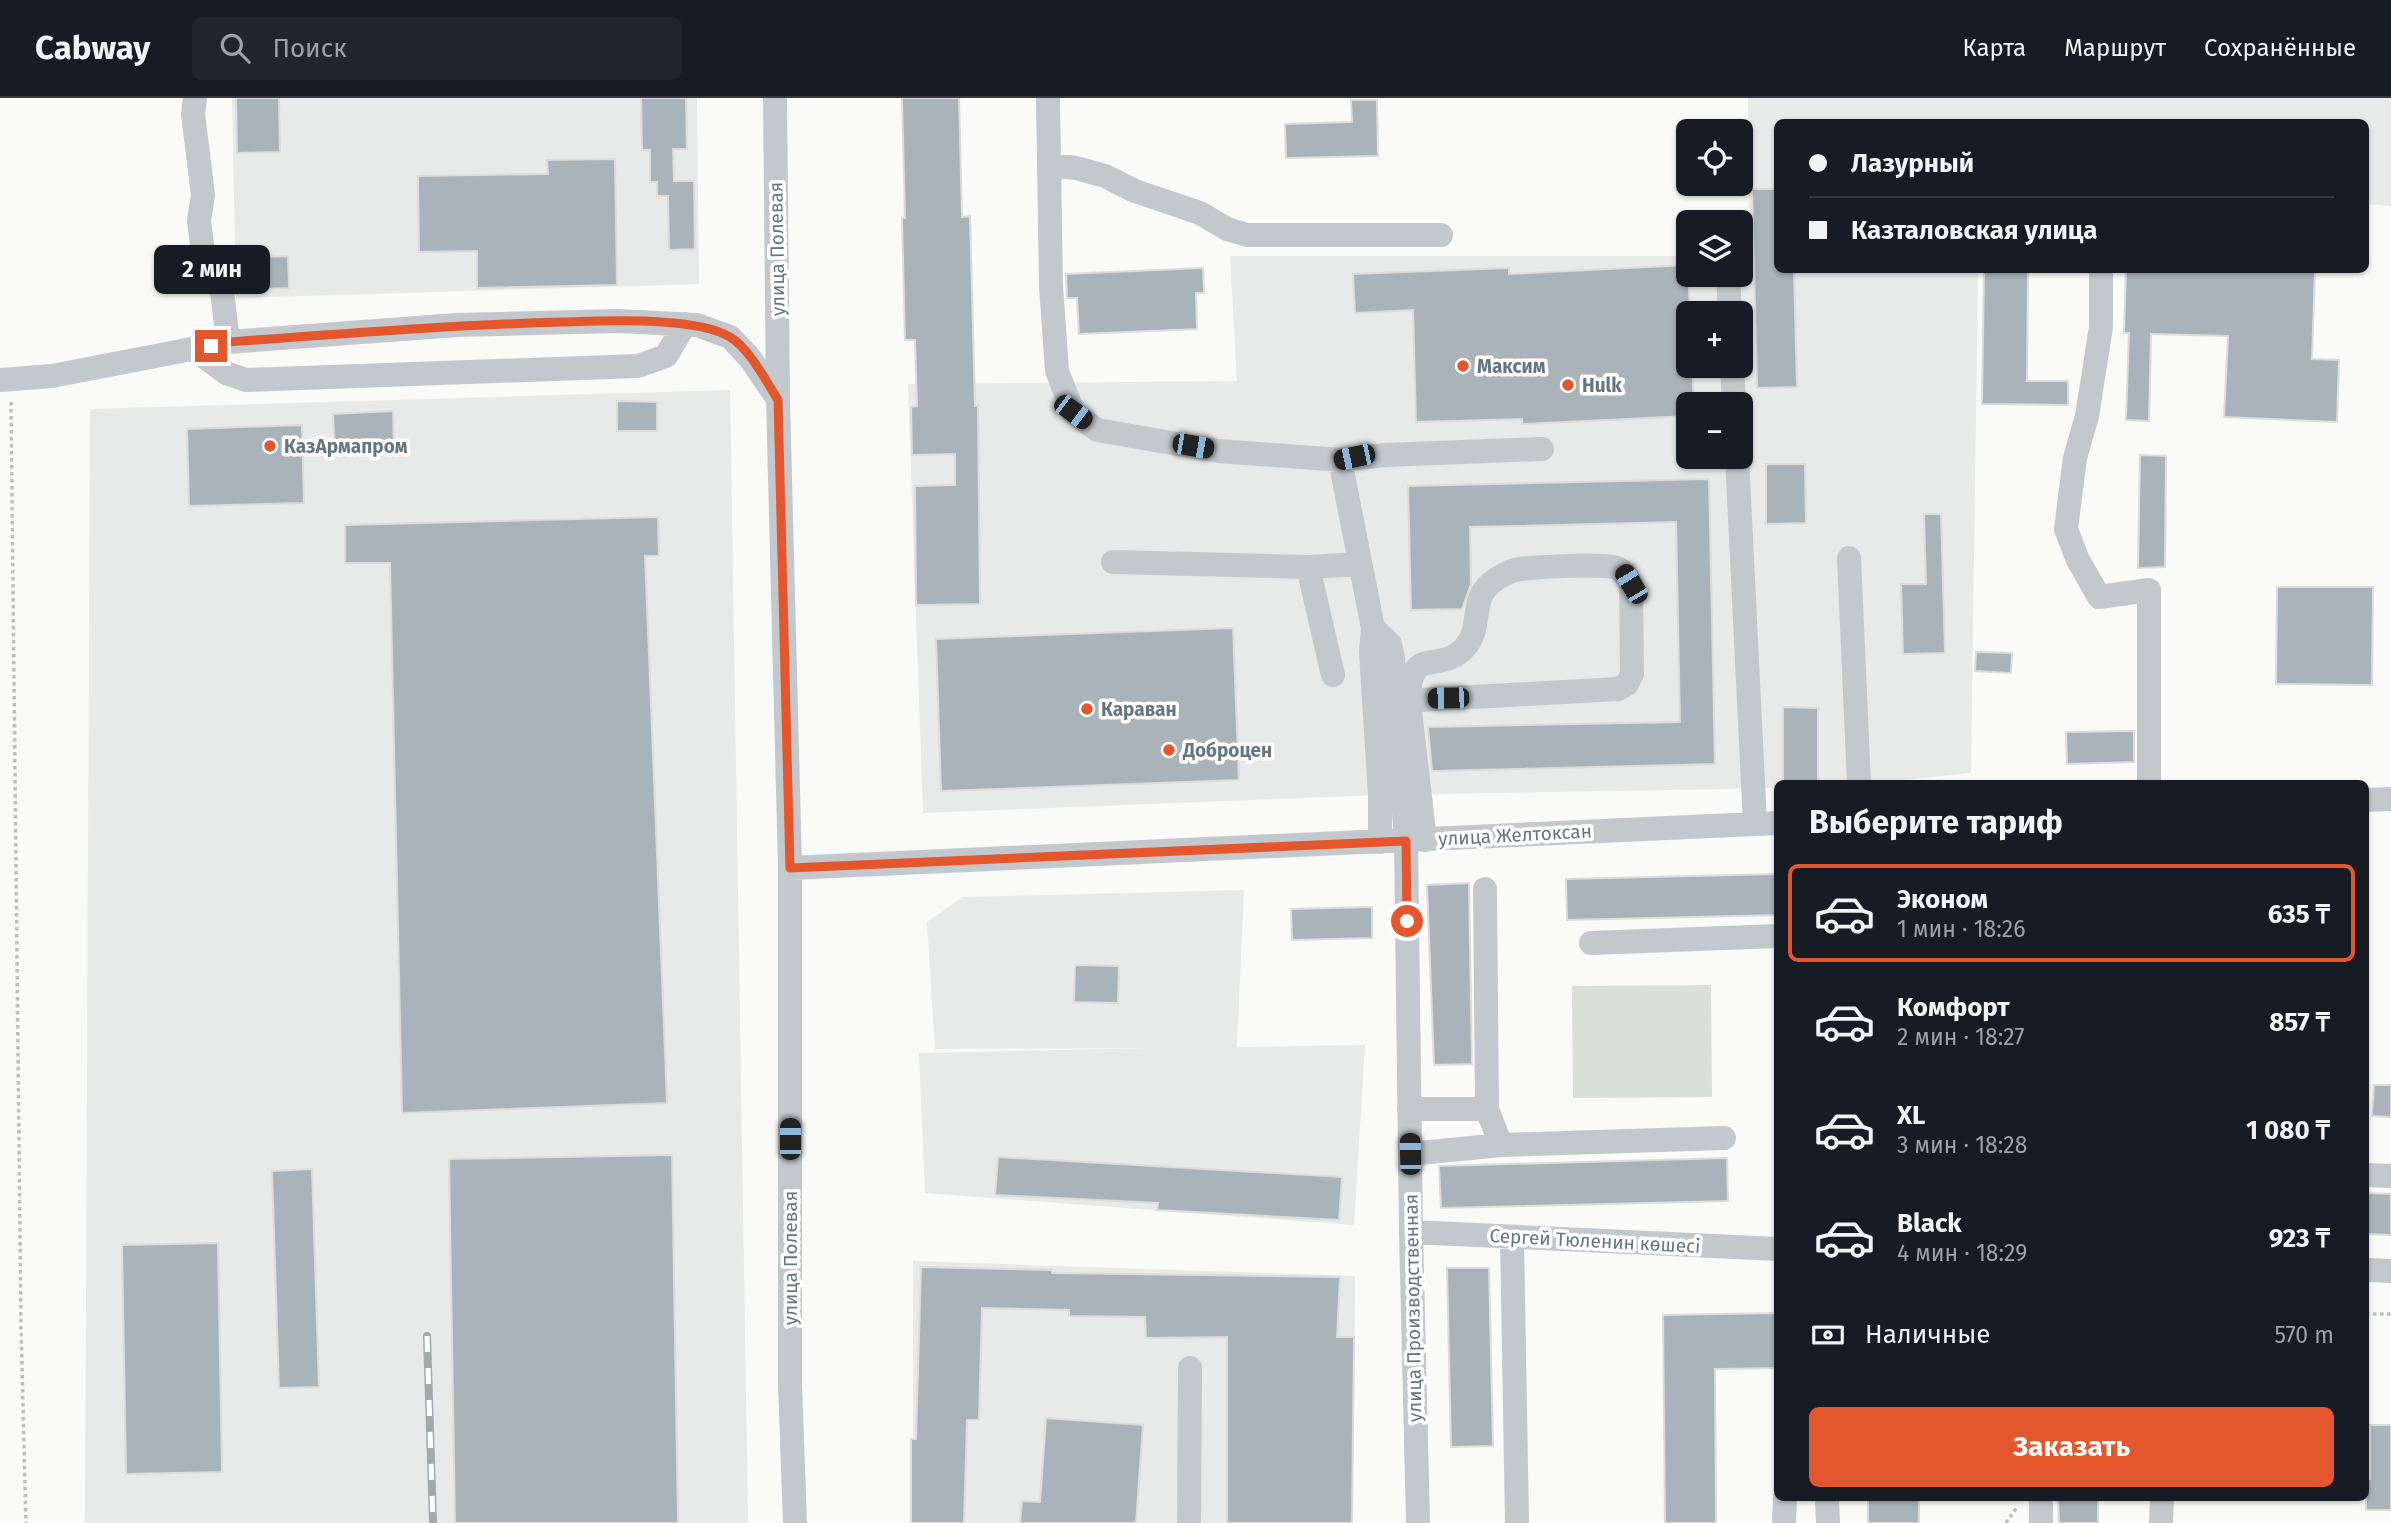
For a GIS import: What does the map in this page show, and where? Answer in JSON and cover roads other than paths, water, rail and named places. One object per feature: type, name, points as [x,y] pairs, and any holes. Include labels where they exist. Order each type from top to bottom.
[{"type":"street","points":[[195,98],[193,114],[203,195],[199,221],[205,267],[222,291],[228,342]]},
{"type":"street","name":"улица Полевая","points":[[775,98],[778,400],[790,868],[790,1384],[795,1523]]},
{"type":"street","points":[[1048,98],[1051,286],[1057,371],[1073,412],[1097,430],[1218,451],[1340,460],[1385,455],[1542,449]]},
{"type":"street","points":[[1049,165],[1076,168],[1105,176],[1135,191],[1200,213],[1227,229],[1247,235],[1441,235]]},
{"type":"street","points":[[2101,273],[2101,327],[2087,416],[2075,458],[2067,529],[2077,558],[2099,597],[2149,590],[2149,780]]},
{"type":"street","points":[[6,379],[52,376],[228,342],[457,325],[617,321],[697,325],[730,337],[749,356],[778,400]]},
{"type":"street","points":[[194,349],[226,373],[246,380],[638,366],[666,356],[685,324]]},
{"type":"street","points":[[1340,460],[1373,628],[1371,652],[1380,795],[1380,842]]},
{"type":"street","points":[[1738,469],[1767,823]]},
{"type":"street","points":[[1849,558],[1859,780]]},
{"type":"street","points":[[1113,562],[1308,566],[1359,564]]},
{"type":"street","points":[[1308,566],[1333,675]]},
{"type":"street","points":[[1409,702],[1618,689],[1627,684],[1632,674],[1631,584],[1623,572],[1614,567],[1517,569],[1492,581],[1482,593],[1476,606],[1476,627],[1466,646],[1455,654],[1415,668],[1409,683],[1409,702],[1415,840]]},
{"type":"street","points":[[1373,628],[1390,644],[1393,659],[1415,840]]},
{"type":"street","points":[[2369,800],[2391,799]]},
{"type":"street","name":"улица Желтоксан","points":[[790,868],[1767,823]]},
{"type":"street","name":"улица Производственная","points":[[1415,840],[1409,1109],[1418,1523]]},
{"type":"street","points":[[1485,889],[1486,1110],[1501,1145]]},
{"type":"street","points":[[1591,943],[1774,936]]},
{"type":"street","points":[[1409,1109],[1486,1110]]},
{"type":"street","points":[[1410,1154],[1501,1145],[1724,1138]]},
{"type":"street","points":[[2369,1175],[2391,1176]]},
{"type":"street","name":"Сергей Тюленин көшесі","points":[[1411,1232],[1774,1250]]},
{"type":"street","points":[[1512,1237],[1517,1523]]},
{"type":"street","points":[[2369,1270],[2391,1271]]},
{"type":"street","points":[[1189,1523],[1190,1368]]},
{"type":"street","points":[[1784,1523],[1785,1501]]},
{"type":"street","points":[[1827,1501],[1828,1523]]},
{"type":"street","points":[[2031,1501],[2041,1523]]},
{"type":"street","points":[[2161,1523],[2162,1501]]},
{"type":"railway","points":[[427,1336],[433,1523]]},
{"type":"place","name":"Максим","points":[[1463,366]]},
{"type":"place","name":"Hulk","points":[[1568,385]]},
{"type":"place","name":"КазАрмапром","points":[[270,446]]},
{"type":"place","name":"Караван","points":[[1087,709]]},
{"type":"place","name":"Доброцен","points":[[1169,750]]}]
